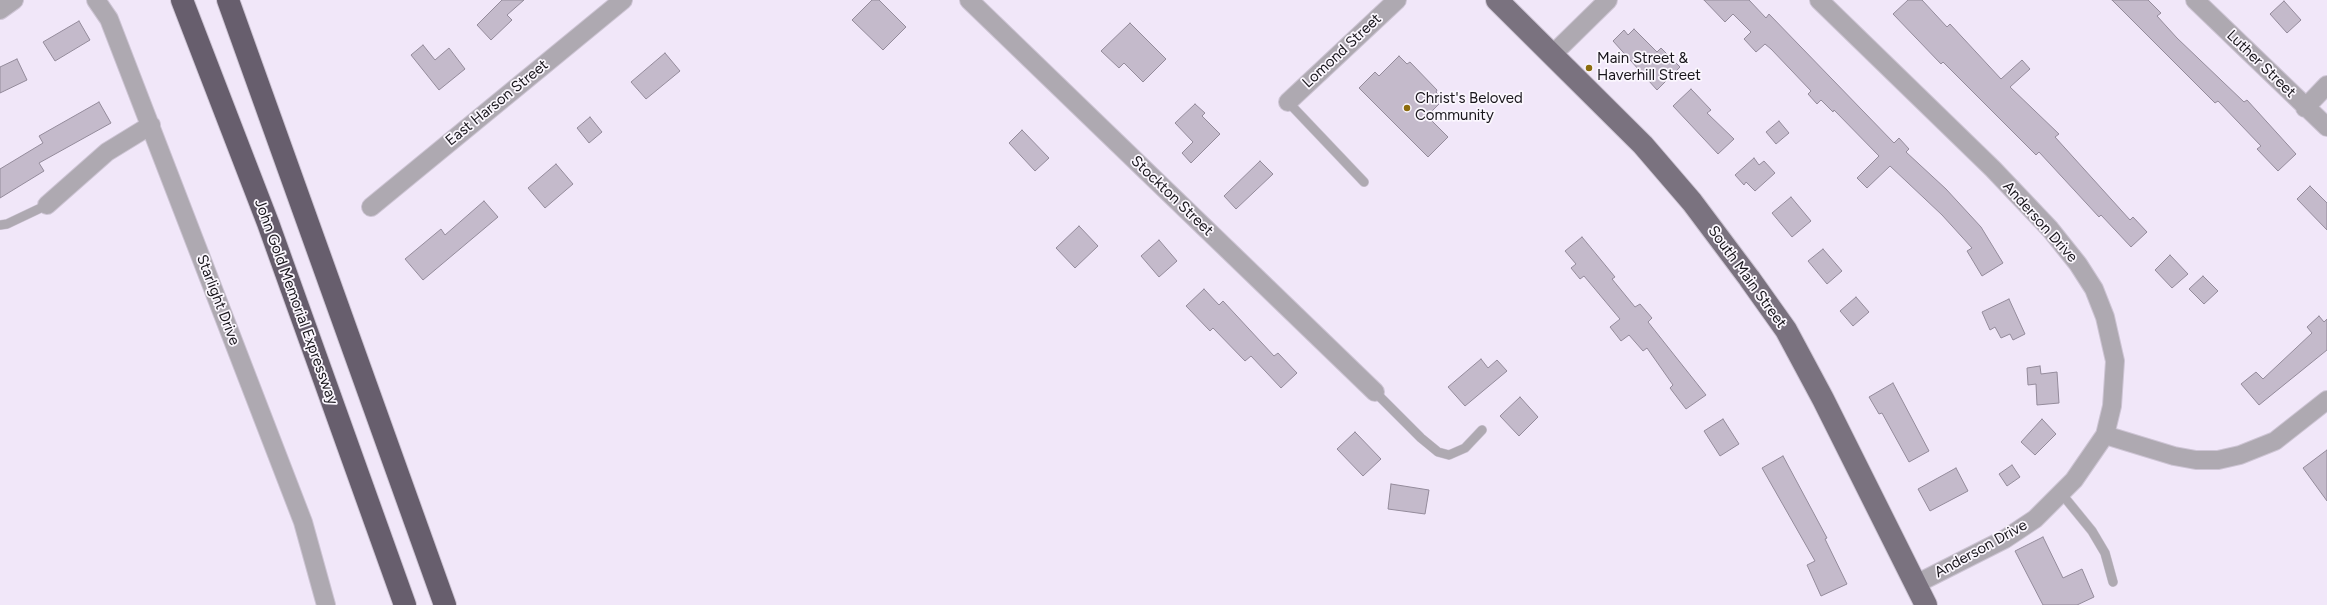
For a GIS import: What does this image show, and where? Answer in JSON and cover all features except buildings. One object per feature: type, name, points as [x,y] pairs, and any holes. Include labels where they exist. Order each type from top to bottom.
[{"type":"highway","name":"John Gold Memorial Expressway","points":[[181,0],[268,223],[405,605]]},
{"type":"highway","points":[[228,0],[445,605]]},
{"type":"highway","points":[[240,0],[281,149]]},
{"type":"main road","name":"South Main Street","points":[[1497,0],[1643,145],[1692,202],[1781,324],[1823,399],[1926,605]]},
{"type":"street","points":[[0,10],[14,0]]},
{"type":"street","name":"Starlight Drive","points":[[96,0],[109,19],[303,522],[326,605]]},
{"type":"street","name":"East Harson Street","points":[[371,207],[623,0]]},
{"type":"street","name":"Stockton Street","points":[[969,0],[1375,392]]},
{"type":"street","name":"Lomond Street","points":[[1288,102],[1397,0]]},
{"type":"street","points":[[1553,54],[1608,0]]},
{"type":"street","name":"Anderson Drive","points":[[1819,0],[1993,169],[2050,229],[2078,264],[2094,289],[2105,317],[2115,361],[2112,406],[2106,435],[2074,480],[2035,519],[2005,539],[1916,584]]},
{"type":"street","name":"Luther Street","points":[[2195,0],[2305,108],[2327,127]]},
{"type":"street","points":[[2305,108],[2327,85]]},
{"type":"street","points":[[47,205],[106,152],[151,125]]},
{"type":"street","points":[[2106,435],[2174,456],[2196,460],[2218,460],[2240,456],[2275,441],[2327,400]]},
{"type":"lane","points":[[1288,102],[1364,182]]},
{"type":"lane","points":[[0,225],[7,224],[47,205]]},
{"type":"lane","points":[[1375,392],[1438,452],[1448,455],[1465,448],[1482,430]]},
{"type":"lane","points":[[2061,493],[2092,531],[2105,553],[2113,582]]},
{"type":"place","name":"Main Street & Haverhill Street","points":[[1589,68]]},
{"type":"place","name":"Christ's Beloved Community","points":[[1407,108]]}]
